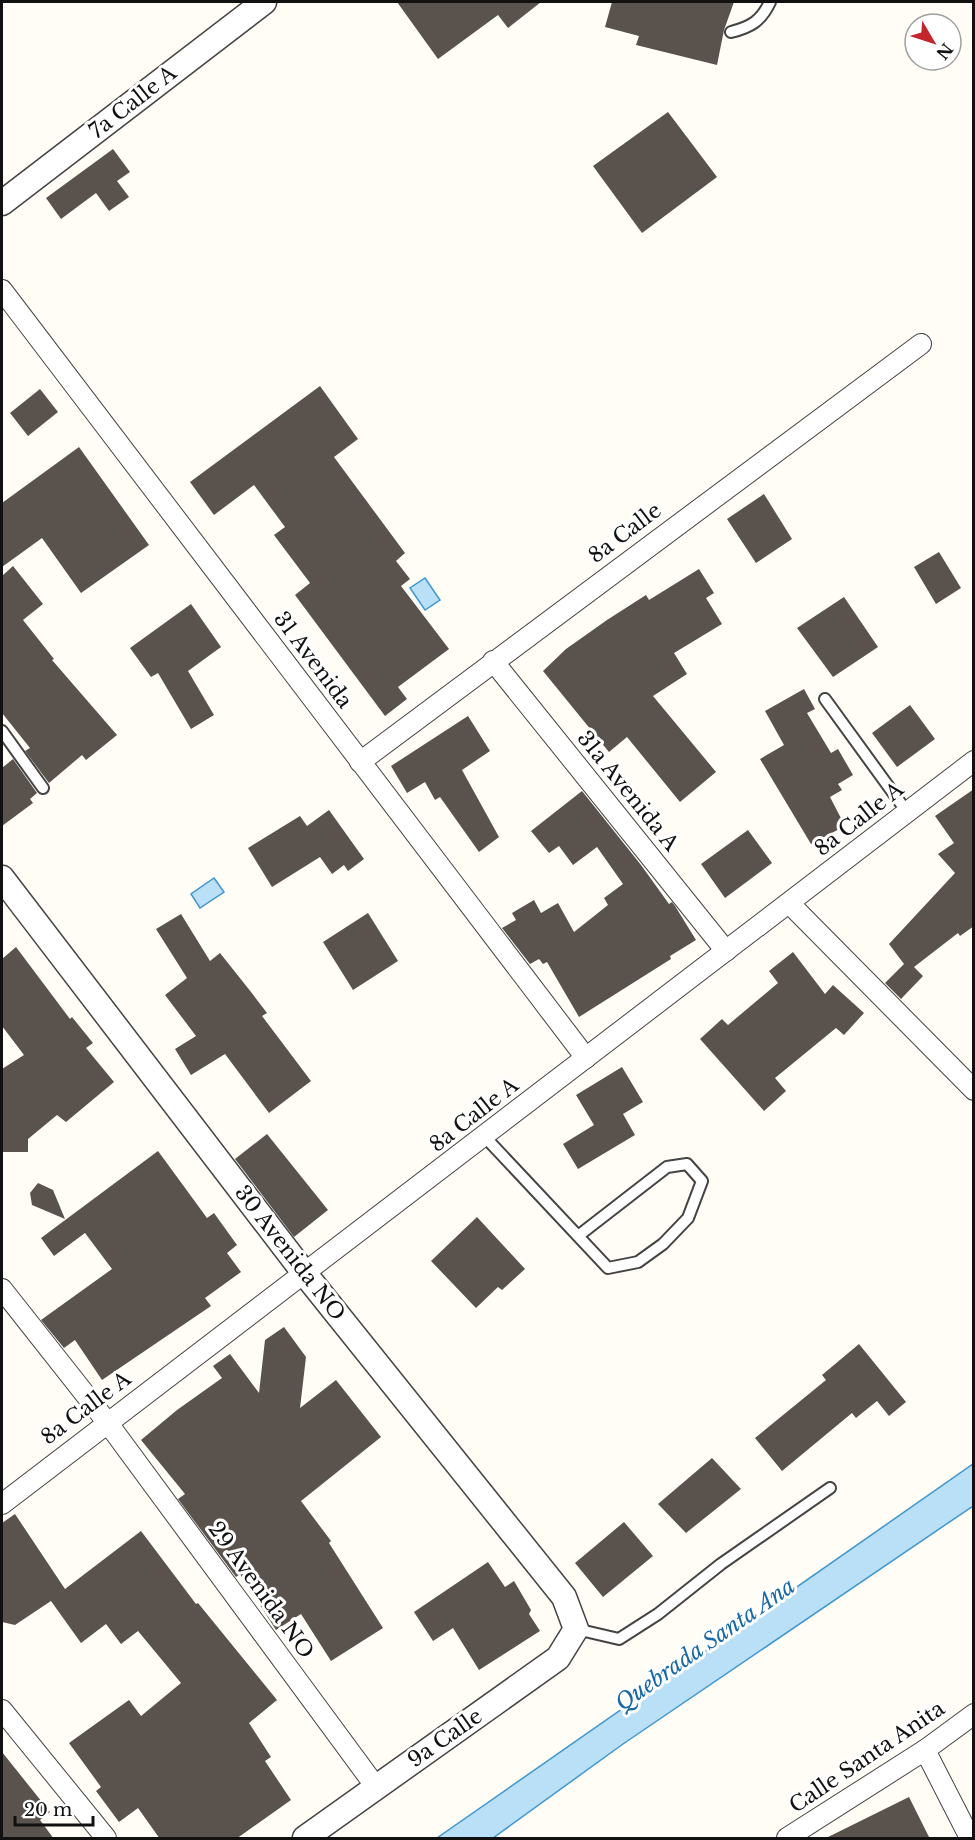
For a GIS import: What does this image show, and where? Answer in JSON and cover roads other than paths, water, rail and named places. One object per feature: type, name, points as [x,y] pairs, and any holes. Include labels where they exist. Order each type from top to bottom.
[{"type":"street","name":"7a Calle A","points":[[2,203],[264,2]]},
{"type":"street","name":"31 Avenida","points":[[2,290],[586,1058]]},
{"type":"street","name":"8a Calle","points":[[360,762],[921,344]]},
{"type":"street","name":"31a Avenida A","points":[[493,661],[726,951]]},
{"type":"street","name":"8a Calle A","points":[[2,1504],[974,761]]},
{"type":"street","name":"30 Avenida NO","points":[[2,878],[305,1274],[564,1597],[576,1629]]},
{"type":"street","points":[[789,903],[974,1090]]},
{"type":"street","name":"29 Avenida NO","points":[[2,1289],[107,1422],[376,1787]]},
{"type":"street","name":"9a Calle","points":[[304,1839],[558,1659],[576,1629]]},
{"type":"street","points":[[2,1710],[106,1839]]},
{"type":"street","name":"Calle Santa Anita","points":[[787,1839],[925,1750],[974,1714]]},
{"type":"street","points":[[925,1750],[970,1839]]},
{"type":"lane","points":[[731,32],[750,28],[762,17],[770,2]]},
{"type":"lane","points":[[825,699],[907,812]]},
{"type":"lane","points":[[2,731],[43,788]]},
{"type":"lane","points":[[484,1137],[608,1268],[638,1262],[663,1244],[688,1218],[702,1181],[687,1164],[667,1167],[578,1236]]},
{"type":"lane","points":[[576,1629],[619,1639],[658,1614],[721,1564],[830,1488]]},
{"type":"water","points":[[425,578],[440,600],[425,610],[410,588]]},
{"type":"water","points":[[214,878],[224,892],[200,908],[191,894]]},
{"type":"water","points":[[973,1464],[973,1506],[623,1744],[493,1838],[437,1838]]},
{"type":"water label","name":"Quebrada Santa Ana","points":[[705,1644]]}]
